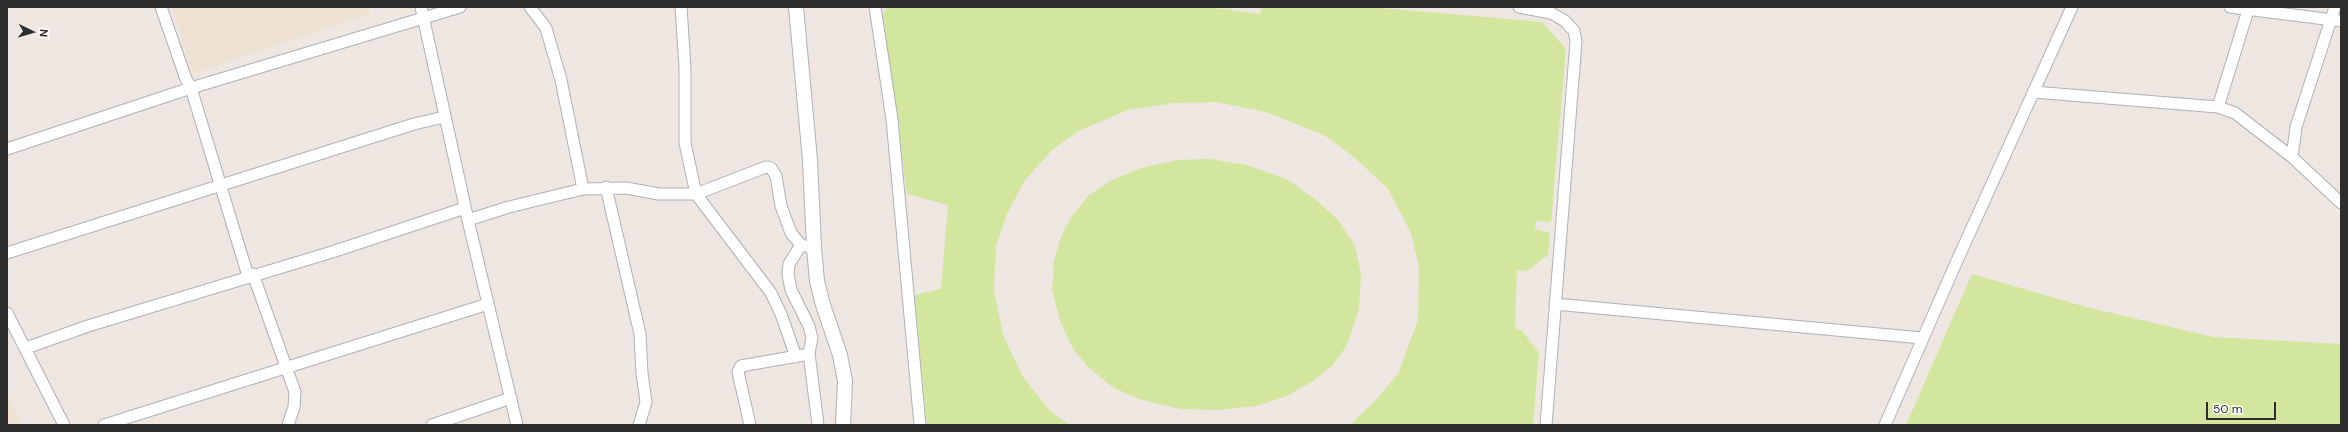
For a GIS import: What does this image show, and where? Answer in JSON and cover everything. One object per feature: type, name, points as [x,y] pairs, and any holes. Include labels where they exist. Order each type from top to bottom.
[{"type":"street","points":[[161,7],[183,73],[191,88],[251,275],[295,392],[294,406],[288,425]]},
{"type":"street","points":[[7,148],[422,12],[460,7]]},
{"type":"street","points":[[530,7],[546,28],[562,80],[583,189]]},
{"type":"street","points":[[681,7],[685,68],[685,143],[696,194],[771,293],[781,314],[796,357]]},
{"type":"street","points":[[796,7],[810,160],[807,246],[823,305],[840,355],[845,381],[843,425]]},
{"type":"street","points":[[875,7],[892,118],[920,425]]},
{"type":"street","points":[[1519,7],[1551,13],[1565,21],[1574,31],[1576,42],[1546,425]]},
{"type":"street","points":[[1885,425],[1922,338],[2072,7]]},
{"type":"street","points":[[2230,7],[2336,20]]},
{"type":"street","points":[[2292,157],[2296,127],[2336,20],[2335,7]]},
{"type":"street","points":[[2218,107],[2248,9]]},
{"type":"street","points":[[422,12],[444,117],[488,304],[512,398],[517,425]]},
{"type":"street","points":[[2033,92],[2218,107],[2235,113],[2292,157],[2341,203]]},
{"type":"street","points":[[7,253],[414,124],[444,117]]},
{"type":"street","points":[[468,220],[509,207],[583,189],[606,187],[626,188],[672,195],[696,194],[758,170],[770,168],[776,176],[784,217],[791,232],[807,246]]},
{"type":"street","points":[[606,187],[640,334],[642,373],[646,402],[639,425]]},
{"type":"street","points":[[26,348],[88,326],[251,275],[332,252],[465,208]]},
{"type":"street","points":[[807,246],[789,264],[788,274],[791,290],[809,326],[812,338],[809,354],[818,425]]},
{"type":"street","points":[[104,425],[488,304]]},
{"type":"street","points":[[1555,304],[1922,338]]},
{"type":"street","points":[[7,313],[64,425]]},
{"type":"street","points":[[750,425],[738,372],[741,366],[809,354]]},
{"type":"street","points":[[432,425],[512,398]]},
{"type":"shaded area","points":[[172,7],[368,7],[370,15],[355,18],[192,74]]},
{"type":"shaded area","points":[[7,392],[21,425],[7,425]]},
{"type":"green space","points":[[888,7],[1209,7],[1260,14],[1262,7],[1371,7],[1542,22],[1566,49],[1551,222],[1536,221],[1535,229],[1550,233],[1548,255],[1527,271],[1517,270],[1515,328],[1522,331],[1539,353],[1533,425],[1350,425],[1374,402],[1398,374],[1418,320],[1419,267],[1411,233],[1388,189],[1354,157],[1324,135],[1266,112],[1216,102],[1175,103],[1128,110],[1080,130],[1052,150],[1025,180],[1007,214],[996,246],[994,290],[1003,335],[1023,377],[1050,411],[1069,425],[927,425],[914,295],[941,289],[948,205],[907,194],[883,13]]},
{"type":"green space","points":[[1210,159],[1247,165],[1288,180],[1315,199],[1339,221],[1355,246],[1361,274],[1359,309],[1347,345],[1333,365],[1313,381],[1287,396],[1256,406],[1218,410],[1181,409],[1142,400],[1114,388],[1089,368],[1073,349],[1060,321],[1052,289],[1054,261],[1061,237],[1072,216],[1089,195],[1112,180],[1141,168],[1178,160]]},
{"type":"green space","points":[[1972,274],[2086,307],[2213,337],[2341,344],[2341,425],[1906,425]]}]
